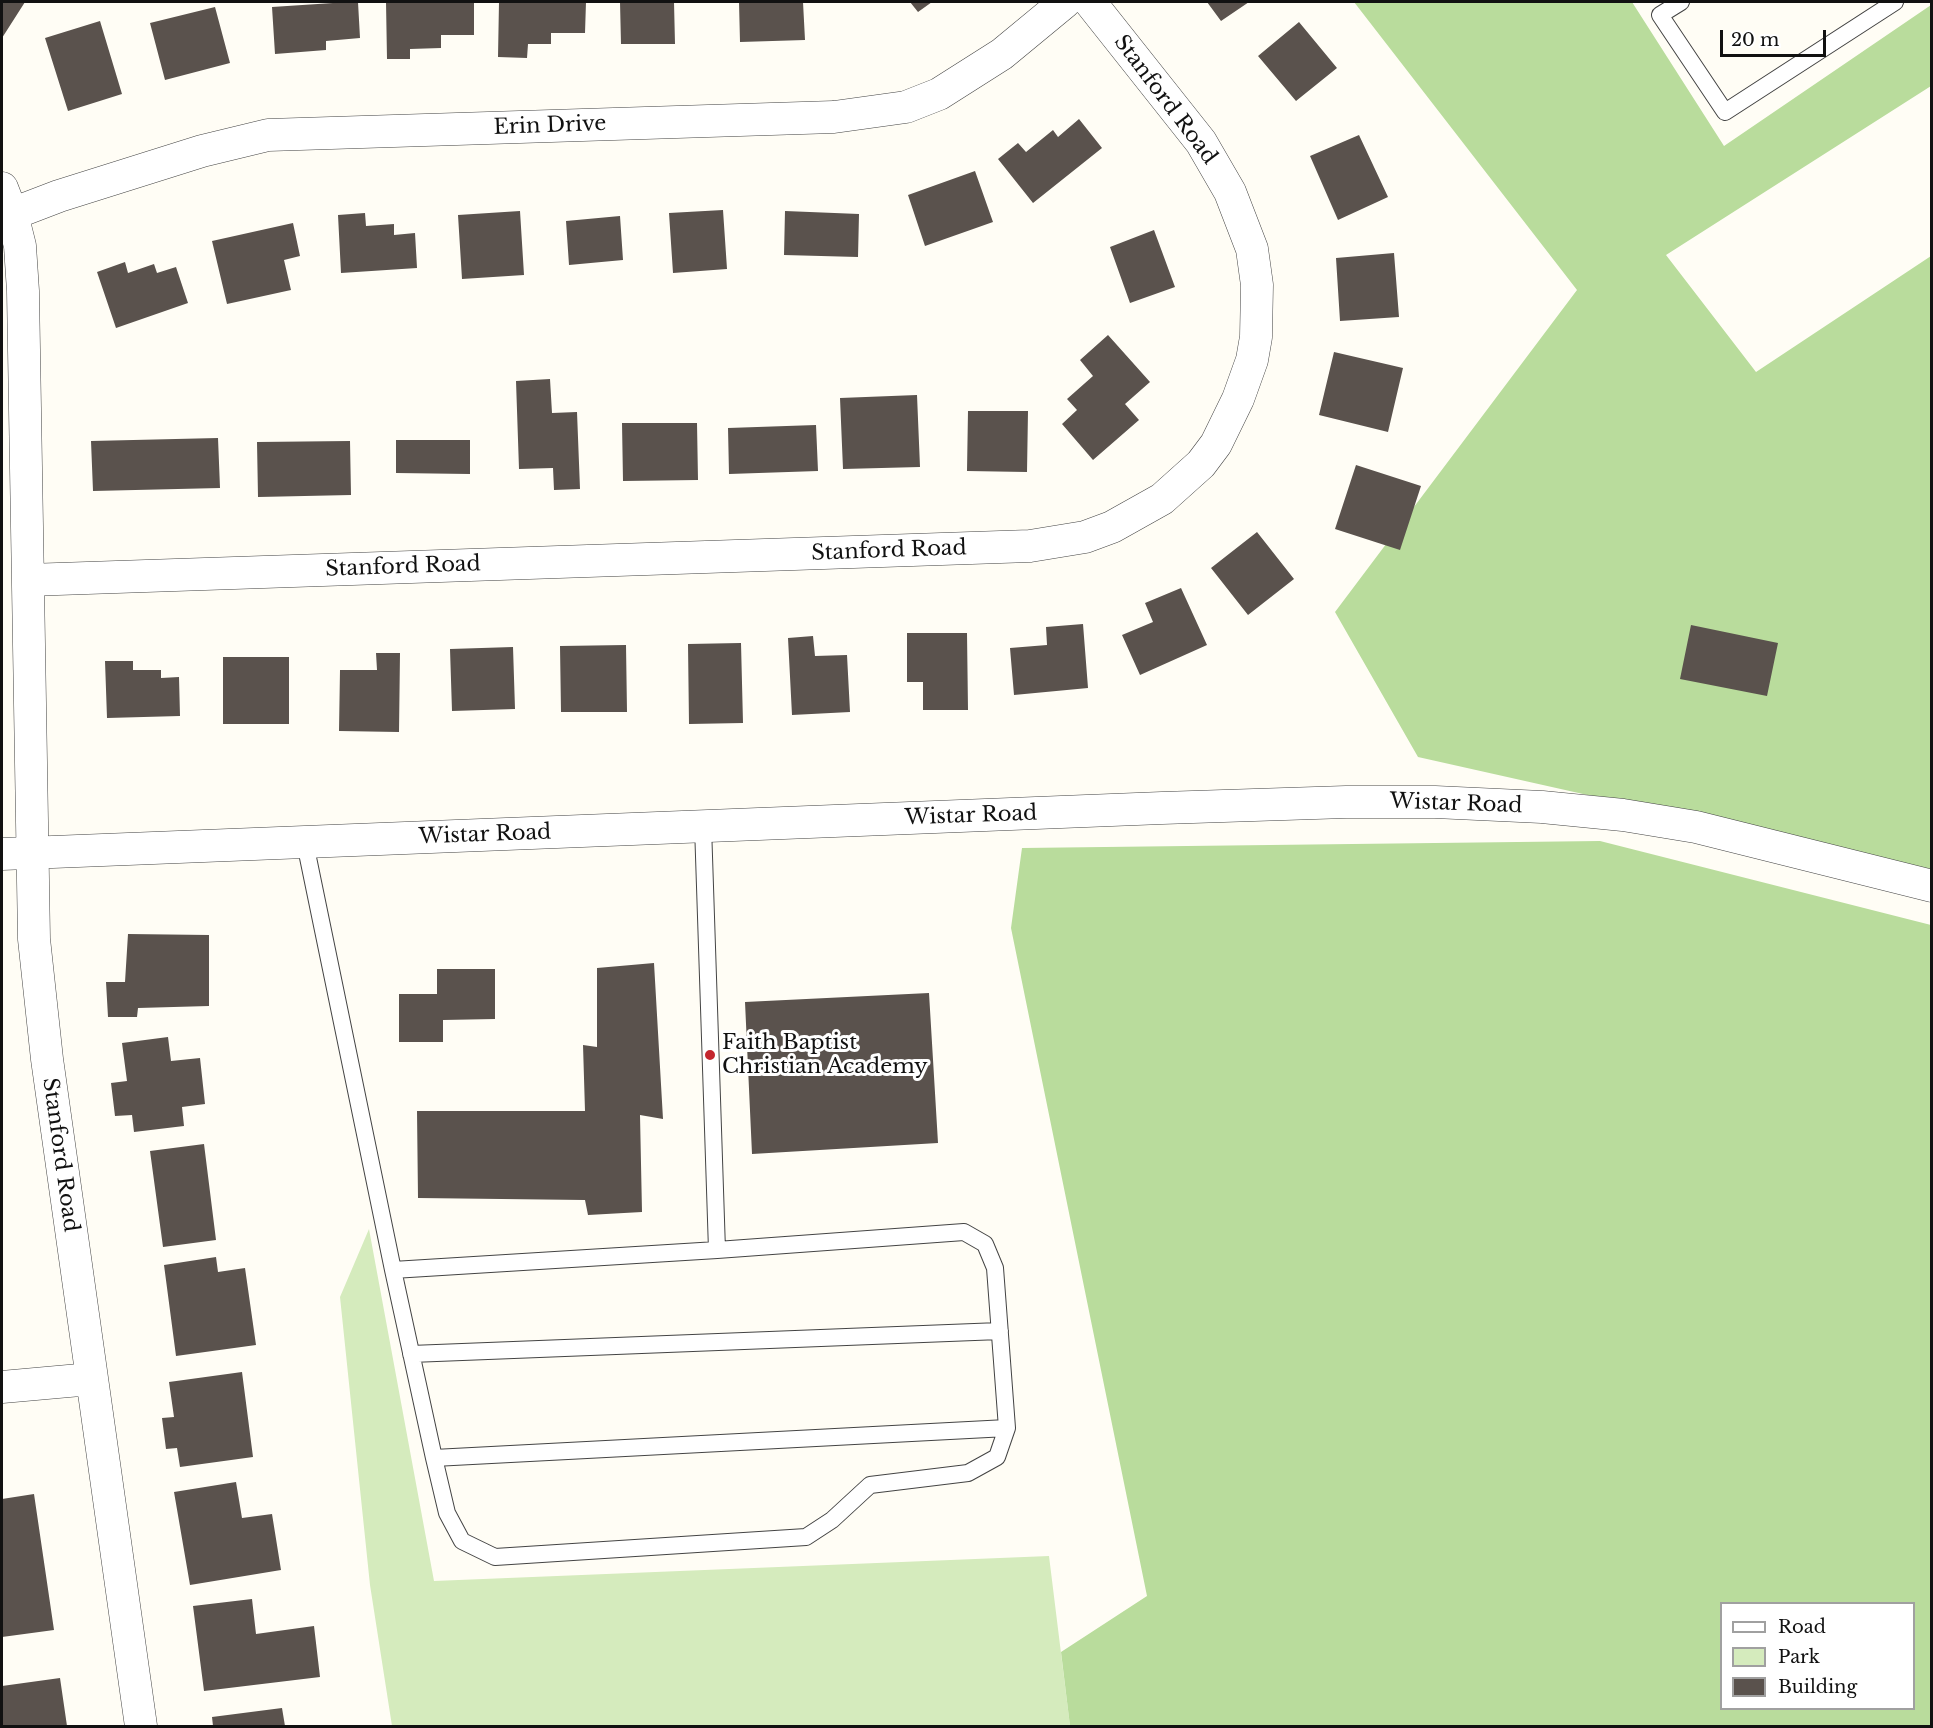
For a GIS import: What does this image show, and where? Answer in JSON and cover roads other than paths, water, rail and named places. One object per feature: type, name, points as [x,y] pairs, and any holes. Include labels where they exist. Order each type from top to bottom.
[{"type":"street","name":"Erin Drive","points":[[7,201],[59,196],[202,151],[268,135],[834,117],[906,107],[939,94],[1002,54],[1065,2]]},
{"type":"street","name":"Stanford Road","points":[[28,580],[1030,546],[1085,537],[1112,527],[1162,499],[1202,464],[1216,444],[1238,399],[1252,360],[1256,336],[1257,285],[1252,249],[1230,192],[1201,142],[1090,2]]},
{"type":"street","name":"Stanford Road","points":[[7,201],[20,246],[23,291],[34,939],[45,1048],[141,1726]]},
{"type":"street","name":"Wistar Road","points":[[2,854],[1335,802],[1498,804],[1623,815],[1696,826],[1932,886]]},
{"type":"street","points":[[2,1387],[91,1379]]},
{"type":"lane","points":[[1681,2],[1660,15],[1725,112],[1895,2]]},
{"type":"lane","points":[[703,826],[717,1250]]},
{"type":"lane","points":[[305,843],[393,1270],[434,1458],[447,1513],[462,1541],[495,1557],[806,1537],[832,1520],[870,1485],[968,1473],[997,1457],[1007,1428],[995,1268],[985,1244],[964,1232],[393,1270]]},
{"type":"lane","points":[[411,1354],[1000,1331]]},
{"type":"lane","points":[[434,1458],[1007,1428]]},
{"type":"place","name":"Faith Baptist Christian Academy","points":[[710,1055]]}]
